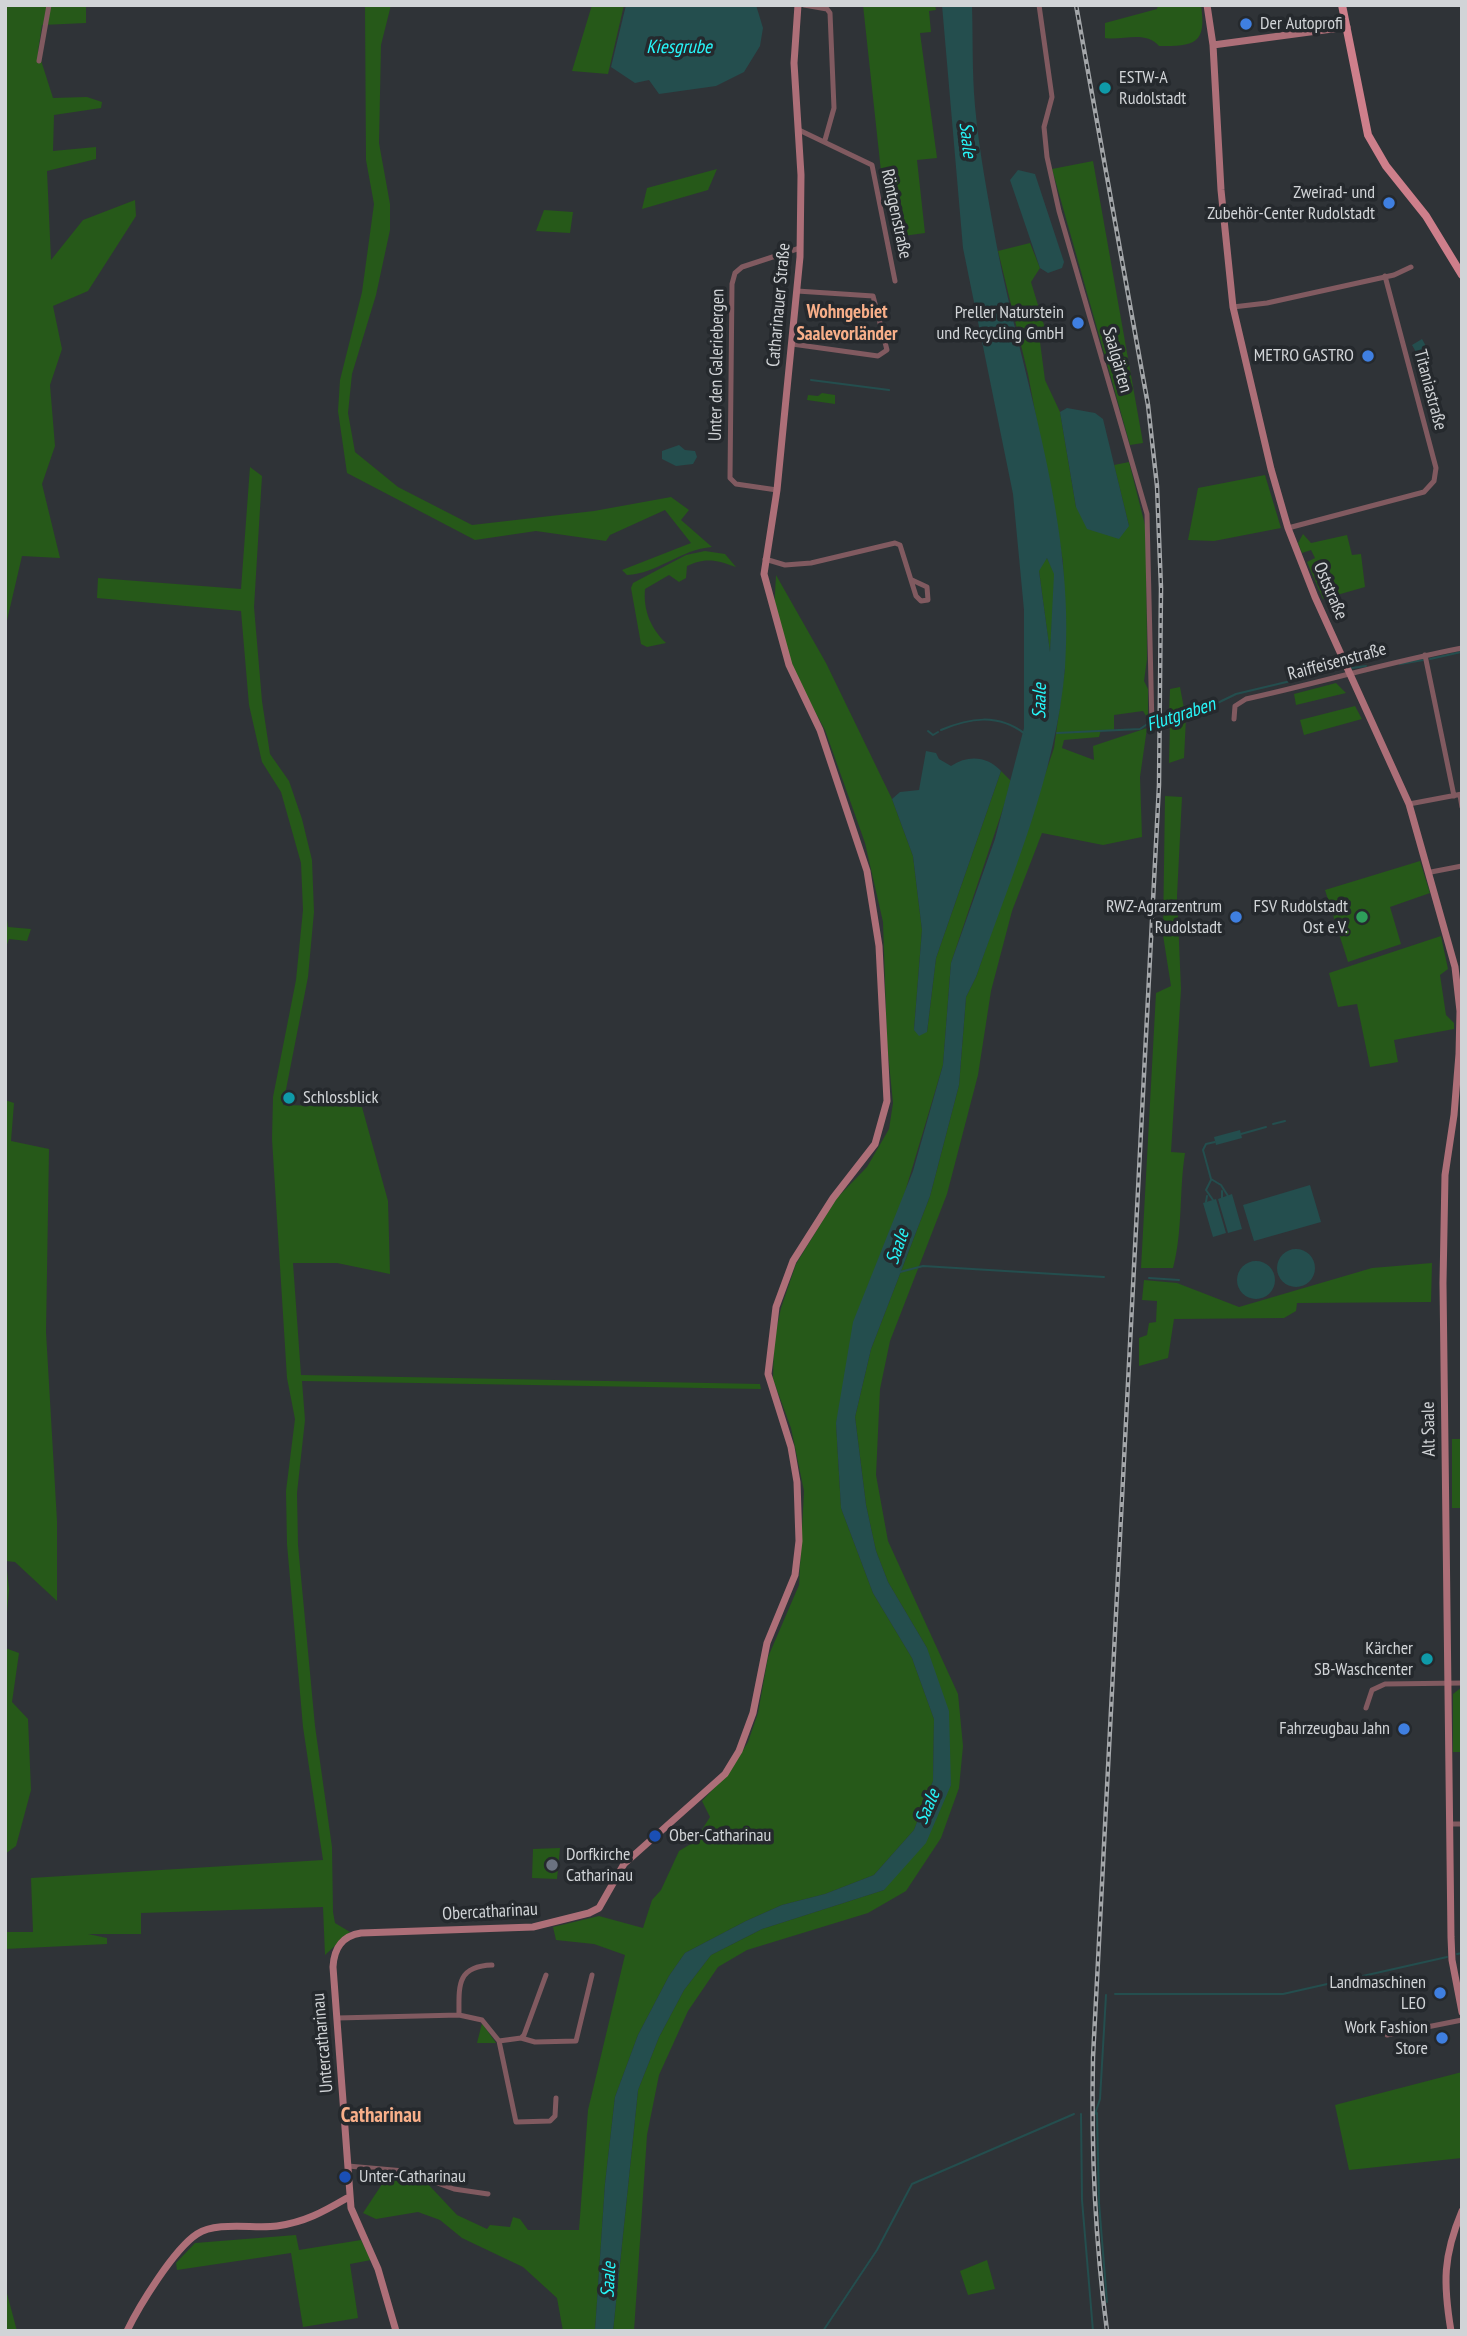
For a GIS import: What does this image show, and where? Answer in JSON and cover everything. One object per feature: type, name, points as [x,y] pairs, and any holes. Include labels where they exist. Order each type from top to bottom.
[{"type":"main road","name":"Catharinauer Straße","points":[[725,1774],[750,1725],[767,1643],[792,1586],[797,1561],[797,1482],[791,1447],[768,1374],[776,1307],[793,1261],[833,1198],[876,1144],[887,1101],[879,946],[867,871],[820,730],[789,665],[765,582],[765,559],[777,490],[800,248],[799,130],[794,63],[798,5]]},
{"type":"main road","name":"Oststraße","points":[[1207,5],[1213,45],[1222,198],[1233,307],[1259,423],[1288,528],[1349,675],[1409,804],[1452,949],[1461,1004],[1457,1089],[1445,1175]]},
{"type":"main road","points":[[1342,5],[1368,135],[1386,166],[1426,216],[1462,275]]},
{"type":"main road","points":[[1213,45],[1347,27]]},
{"type":"main road","name":"Alt Saale","points":[[1445,1175],[1443,1283],[1452,1960],[1462,2012]]},
{"type":"main road","name":"Obercatharinau","points":[[333,1958],[341,1942],[361,1933],[533,1927],[595,1911],[624,1864],[725,1774]]},
{"type":"main road","name":"Untercatharinau","points":[[333,1958],[353,2219],[378,2269],[396,2331]]},
{"type":"main road","points":[[128,2331],[163,2272],[197,2234],[212,2229],[299,2222],[313,2218],[347,2198],[350,2200]]},
{"type":"main road","points":[[1451,2331],[1444,2274],[1448,2245],[1462,2211]]},
{"type":"street","points":[[39,61],[49,5]]},
{"type":"street","points":[[804,5],[827,9],[830,13],[834,108],[825,140]]},
{"type":"street","name":"Saalgärten","points":[[1040,5],[1052,88],[1044,127],[1047,157],[1059,212],[1147,514],[1152,723]]},
{"type":"street","name":"Röntgenstraße","points":[[799,130],[872,164],[895,281]]},
{"type":"street","name":"Unter den Galeriebergen","points":[[777,490],[736,484],[730,478],[732,284],[735,274],[742,267],[800,248]]},
{"type":"street","points":[[1233,307],[1267,303],[1385,276],[1411,267]]},
{"type":"street","name":"Titaniastraße","points":[[1288,528],[1424,492],[1434,481],[1436,468],[1385,276]]},
{"type":"street","points":[[792,344],[878,356],[887,350],[873,296],[797,290]]},
{"type":"street","points":[[765,559],[785,565],[811,563],[895,543],[900,545],[904,553],[912,580]]},
{"type":"street","name":"Raiffeisenstraße","points":[[1234,719],[1235,706],[1246,699],[1349,675],[1386,663],[1462,648]]},
{"type":"street","points":[[1425,655],[1462,807]]},
{"type":"street","points":[[1409,804],[1458,795]]},
{"type":"street","points":[[1431,872],[1462,866]]},
{"type":"street","points":[[1366,1708],[1368,1697],[1378,1686],[1462,1683]]},
{"type":"street","points":[[1450,1824],[1462,1824]]},
{"type":"street","points":[[459,2015],[462,1978],[472,1967],[492,1965]]},
{"type":"street","points":[[521,2038],[545,1975]]},
{"type":"street","points":[[499,2041],[521,2038],[535,2042],[576,2041],[592,1975]]},
{"type":"street","points":[[337,2018],[459,2015],[482,2020],[499,2041],[516,2122],[551,2121],[555,2116],[556,2098]]},
{"type":"street","points":[[1387,2035],[1462,2020]]},
{"type":"street","points":[[348,2166],[404,2171],[454,2189],[488,2194]]},
{"type":"green space","points":[[5,5],[86,5],[86,23],[42,25],[38,51],[53,98],[87,97],[102,102],[101,108],[54,115],[53,151],[96,147],[96,159],[47,171],[51,260],[83,220],[135,200],[136,216],[88,291],[53,306],[62,349],[50,385],[55,446],[42,484],[60,558],[22,556],[5,629]]},
{"type":"green space","points":[[365,5],[391,5],[381,45],[379,143],[390,204],[390,230],[376,295],[352,374],[348,413],[355,452],[398,487],[472,525],[594,511],[671,497],[689,510],[681,520],[712,547],[690,552],[638,574],[627,575],[622,570],[691,543],[665,510],[610,535],[606,541],[536,531],[475,540],[347,473],[338,411],[340,380],[362,292],[374,204],[366,160]]},
{"type":"green space","points":[[592,5],[624,5],[608,74],[572,71]]},
{"type":"green space","points":[[863,5],[935,5],[936,10],[929,11],[931,32],[920,33],[937,158],[917,160],[925,233],[903,236],[899,198],[884,199]]},
{"type":"green space","points":[[1158,5],[1201,5],[1200,36],[1189,44],[1171,46],[1159,46],[1141,37],[1105,38],[1105,23],[1157,9]]},
{"type":"green space","points":[[1093,161],[1143,443],[1130,445],[1052,169]]},
{"type":"green space","points":[[717,169],[708,190],[642,209],[647,188]]},
{"type":"green space","points":[[544,210],[573,212],[570,233],[536,231]]},
{"type":"green space","points":[[1030,243],[1040,268],[1031,282],[1044,325],[1040,342],[1045,380],[1060,412],[1076,507],[1129,526],[1114,465],[1129,462],[1146,529],[1147,659],[1144,681],[1148,689],[1148,719],[1143,711],[1114,715],[1114,730],[1101,730],[1099,737],[1064,740],[1062,748],[1094,760],[1093,746],[1147,728],[1140,777],[1142,837],[1103,845],[1042,833],[1012,911],[991,991],[978,1075],[947,1194],[890,1341],[880,1389],[876,1475],[888,1541],[958,1694],[963,1746],[959,1788],[941,1838],[906,1891],[868,1913],[747,1950],[718,1967],[688,2011],[659,2075],[647,2135],[634,2331],[613,2331],[638,2090],[659,2037],[684,1990],[711,1955],[762,1929],[884,1890],[951,1785],[927,1648],[888,1582],[876,1551],[866,1505],[855,1417],[871,1349],[930,1196],[959,1085],[966,997],[976,977],[1054,748],[1065,668],[1063,562],[1028,374],[998,251]]},
{"type":"green space","points":[[822,393],[835,395],[835,404],[807,400],[808,395],[818,396]]},
{"type":"green space","points":[[250,467],[262,476],[254,607],[262,701],[270,754],[289,781],[312,860],[314,912],[308,977],[283,1105],[362,1107],[388,1201],[390,1274],[337,1263],[293,1263],[301,1375],[760,1384],[761,1389],[302,1381],[305,1420],[297,1493],[298,1545],[315,1726],[332,1847],[333,1912],[335,1923],[350,1932],[325,1955],[323,1907],[141,1913],[141,1934],[88,1934],[107,1938],[107,1944],[5,1949],[5,1932],[33,1932],[31,1878],[323,1860],[303,1727],[287,1544],[286,1491],[295,1419],[287,1378],[272,1139],[273,1097],[296,980],[303,910],[301,863],[281,792],[262,762],[249,705],[241,611],[97,598],[98,578],[241,589]]},
{"type":"green space","points":[[1265,475],[1281,528],[1214,541],[1188,540],[1198,488]]},
{"type":"green space","points":[[1303,534],[1311,543],[1347,535],[1352,555],[1361,554],[1365,587],[1323,599],[1307,562],[1315,558],[1311,550],[1302,553],[1298,543]]},
{"type":"green space","points":[[705,551],[725,554],[736,567],[717,561],[700,561],[687,566],[686,578],[679,582],[669,575],[645,589],[649,619],[666,643],[647,647],[641,644],[631,588],[633,583],[686,555]]},
{"type":"green space","points":[[1047,558],[1055,574],[1050,653],[1039,571],[1040,565]]},
{"type":"green space","points":[[776,575],[826,663],[892,799],[913,856],[922,930],[914,1030],[927,1032],[936,958],[1001,771],[1012,782],[951,963],[943,1065],[836,1423],[841,1508],[873,1593],[912,1658],[934,1719],[933,1781],[914,1830],[874,1875],[825,1894],[782,1905],[746,1921],[685,1953],[669,1976],[638,2035],[615,2097],[605,2184],[595,2331],[563,2331],[557,2298],[523,2267],[462,2238],[440,2220],[418,2212],[376,2219],[363,2213],[388,2175],[426,2182],[457,2215],[487,2229],[490,2225],[510,2227],[513,2217],[520,2219],[528,2230],[579,2230],[588,2110],[625,1955],[594,1944],[556,1940],[553,1927],[599,1916],[643,1928],[652,1900],[661,1890],[679,1851],[694,1842],[710,1817],[702,1801],[731,1770],[748,1742],[758,1713],[768,1657],[799,1585],[804,1491],[791,1428],[773,1379],[774,1341],[781,1308],[796,1264],[836,1199],[867,1167],[889,1129],[893,1103],[887,1043],[883,922],[865,843],[825,730],[791,668],[774,611]]},
{"type":"green space","points":[[1336,683],[1346,693],[1296,705],[1294,694]]},
{"type":"green space","points":[[1180,687],[1185,714],[1176,716],[1169,712],[1170,689]]},
{"type":"green space","points":[[1355,706],[1362,719],[1304,735],[1300,720]]},
{"type":"green space","points":[[1186,718],[1184,758],[1169,763],[1170,723]]},
{"type":"green space","points":[[1165,796],[1182,797],[1177,896],[1181,989],[1171,1152],[1185,1153],[1173,1268],[1141,1268],[1156,993],[1171,986],[1163,935]]},
{"type":"green space","points":[[1420,861],[1430,893],[1390,907],[1401,944],[1348,962],[1325,890]]},
{"type":"green space","points":[[5,906],[8,927],[31,929],[27,941],[9,939],[5,950]]},
{"type":"green space","points":[[1441,936],[1448,969],[1440,975],[1446,1015],[1454,1023],[1454,1029],[1394,1040],[1398,1062],[1370,1067],[1357,1004],[1338,1007],[1329,973]]},
{"type":"green space","points":[[5,1100],[14,1103],[11,1141],[49,1149],[46,1332],[57,1521],[57,1601],[15,1562],[6,1561],[9,1589],[5,1637]]},
{"type":"green space","points":[[1432,1263],[1431,1302],[1297,1303],[1296,1311],[1284,1318],[1174,1319],[1168,1358],[1139,1366],[1139,1338],[1147,1335],[1149,1323],[1156,1322],[1157,1301],[1142,1300],[1144,1280],[1177,1283],[1239,1307],[1372,1268]]},
{"type":"green space","points":[[1452,1439],[1462,1439],[1462,1508],[1452,1508]]},
{"type":"green space","points":[[5,1648],[19,1653],[12,1702],[28,1719],[31,1790],[16,1846],[5,1854]]},
{"type":"green space","points":[[1462,1687],[1462,1752],[1453,1752],[1453,1694]]},
{"type":"green space","points":[[560,1848],[557,1879],[532,1878],[533,1849]]},
{"type":"green space","points":[[482,2023],[496,2043],[477,2043]]},
{"type":"green space","points":[[1462,2072],[1462,2158],[1349,2170],[1335,2105]]},
{"type":"green space","points":[[296,2235],[299,2250],[361,2240],[371,2260],[350,2264],[358,2318],[303,2327],[291,2253],[177,2270],[176,2263],[195,2243]]},
{"type":"green space","points":[[987,2260],[995,2289],[968,2295],[960,2271]]},
{"type":"green space","points":[[5,2286],[17,2331],[5,2331]]},
{"type":"water","name":"Kiesgrube","points":[[626,5],[756,5],[763,28],[760,46],[744,72],[716,86],[659,94],[649,80],[635,83],[611,67]]},
{"type":"water","name":"Saale","points":[[942,5],[972,5],[974,93],[981,157],[1007,295],[1055,507],[1063,560],[1066,614],[1065,668],[1060,708],[1042,786],[976,977],[966,997],[959,1085],[930,1196],[871,1349],[855,1417],[866,1505],[876,1551],[888,1582],[927,1648],[949,1711],[951,1785],[926,1843],[884,1890],[762,1929],[711,1955],[684,1990],[659,2037],[638,2090],[613,2331],[595,2331],[605,2184],[615,2097],[638,2035],[669,1976],[685,1953],[746,1921],[782,1905],[825,1894],[874,1875],[914,1830],[933,1781],[934,1719],[912,1658],[873,1593],[841,1508],[836,1423],[853,1322],[913,1171],[943,1065],[951,963],[995,839],[1024,728],[1024,610],[1013,494],[963,248]],"holes":[[[1047,558],[1054,574],[1050,652],[1039,571]]]},
{"type":"water","points":[[1018,170],[1035,174],[1064,262],[1062,268],[1048,273],[1040,268],[1010,180]]},
{"type":"water","points":[[1422,339],[1431,355],[1421,361],[1412,345]]},
{"type":"water","points":[[1067,408],[1095,413],[1103,419],[1129,526],[1119,539],[1087,529],[1076,507],[1060,412]]},
{"type":"water","points":[[679,445],[685,450],[695,451],[697,457],[693,464],[676,466],[662,459],[662,451]]},
{"type":"water","points":[[926,751],[936,753],[939,759],[951,766],[964,760],[977,759],[990,762],[1001,771],[936,958],[927,1032],[919,1036],[914,1030],[922,930],[913,856],[892,799],[900,792],[919,790]]},
{"type":"water","points":[[1240,1130],[1242,1138],[1216,1145],[1214,1137]]},
{"type":"water","points":[[1310,1185],[1321,1222],[1254,1241],[1243,1205]]},
{"type":"water","points":[[1232,1194],[1242,1229],[1228,1233],[1218,1199]]},
{"type":"water","points":[[1216,1199],[1226,1233],[1213,1237],[1203,1203]]},
{"type":"water","points":[[1296,1249],[1309,1255],[1315,1268],[1309,1281],[1296,1287],[1283,1281],[1277,1268],[1283,1255]]},
{"type":"water","points":[[1256,1261],[1269,1267],[1275,1280],[1269,1293],[1256,1299],[1243,1293],[1237,1280],[1243,1267]]},
{"type":"waterway","points":[[811,380],[889,390]]},
{"type":"waterway","name":"Flutgraben","points":[[1430,659],[1461,652]]},
{"type":"waterway","name":"Flutgraben","points":[[1400,664],[1423,660]]},
{"type":"waterway","name":"Flutgraben","points":[[1352,668],[1366,666]]},
{"type":"waterway","name":"Flutgraben","points":[[1057,733],[1140,729],[1149,723],[1203,710],[1236,694],[1320,674]]},
{"type":"waterway","points":[[941,730],[973,720],[994,720],[1015,727],[1025,734]]},
{"type":"waterway","points":[[928,731],[933,735],[938,732]]},
{"type":"waterway","points":[[1273,1124],[1285,1121]]},
{"type":"waterway","points":[[1241,1134],[1266,1127]]},
{"type":"waterway","points":[[1215,1142],[1206,1144],[1203,1150],[1211,1179],[1221,1185],[1228,1196]]},
{"type":"waterway","points":[[1211,1180],[1206,1190],[1213,1200]]},
{"type":"waterway","points":[[1222,1191],[1222,1198]]},
{"type":"waterway","points":[[1206,1202],[1207,1196]]},
{"type":"waterway","name":"Saale","points":[[900,1272],[923,1266],[1104,1277]]},
{"type":"waterway","points":[[1149,1278],[1179,1280]]},
{"type":"waterway","points":[[1457,1954],[1462,1953]]},
{"type":"waterway","points":[[1115,1994],[1283,1994],[1447,1957]]},
{"type":"waterway","points":[[1095,2114],[1100,2099],[1106,1995]]},
{"type":"waterway","points":[[1097,2113],[1099,2203],[1107,2302]]},
{"type":"waterway","points":[[823,2331],[877,2250],[912,2184],[1074,2114]]},
{"type":"waterway","points":[[1081,2114],[1082,2200],[1093,2331]]},
{"type":"railway","points":[[1076,5],[1148,405],[1157,486],[1161,588],[1159,785],[1093,2057],[1095,2194],[1107,2331]]},
{"type":"place","name":"Der Autoprofi","points":[[1246,24]]},
{"type":"place","name":"ESTW-A Rudolstadt","points":[[1105,88]]},
{"type":"place","name":"Zweirad- und Zubehör-Center Rudolstadt","points":[[1389,203]]},
{"type":"place","name":"Preller Naturstein und Recycling GmbH","points":[[1078,323]]},
{"type":"place","name":"METRO GASTRO","points":[[1368,356]]},
{"type":"place","name":"RWZ-Agrarzentrum Rudolstadt","points":[[1236,917]]},
{"type":"place","name":"FSV Rudolstadt Ost e.V.","points":[[1362,917]]},
{"type":"place","name":"Schlossblick","points":[[289,1098]]},
{"type":"place","name":"Kärcher SB-Waschcenter","points":[[1427,1659]]},
{"type":"place","name":"Fahrzeugbau Jahn","points":[[1404,1729]]},
{"type":"place","name":"Ober-Catharinau","points":[[655,1836]]},
{"type":"place","name":"Dorfkirche Catharinau","points":[[552,1865]]},
{"type":"place","name":"Landmaschinen LEO","points":[[1440,1993]]},
{"type":"place","name":"Work Fashion Store","points":[[1442,2038]]},
{"type":"place","name":"Unter-Catharinau","points":[[345,2177]]},
{"type":"district","name":"Wohngebiet Saalevorländer","points":[[847,324]]},
{"type":"district","name":"Catharinau","points":[[381,2116]]}]
